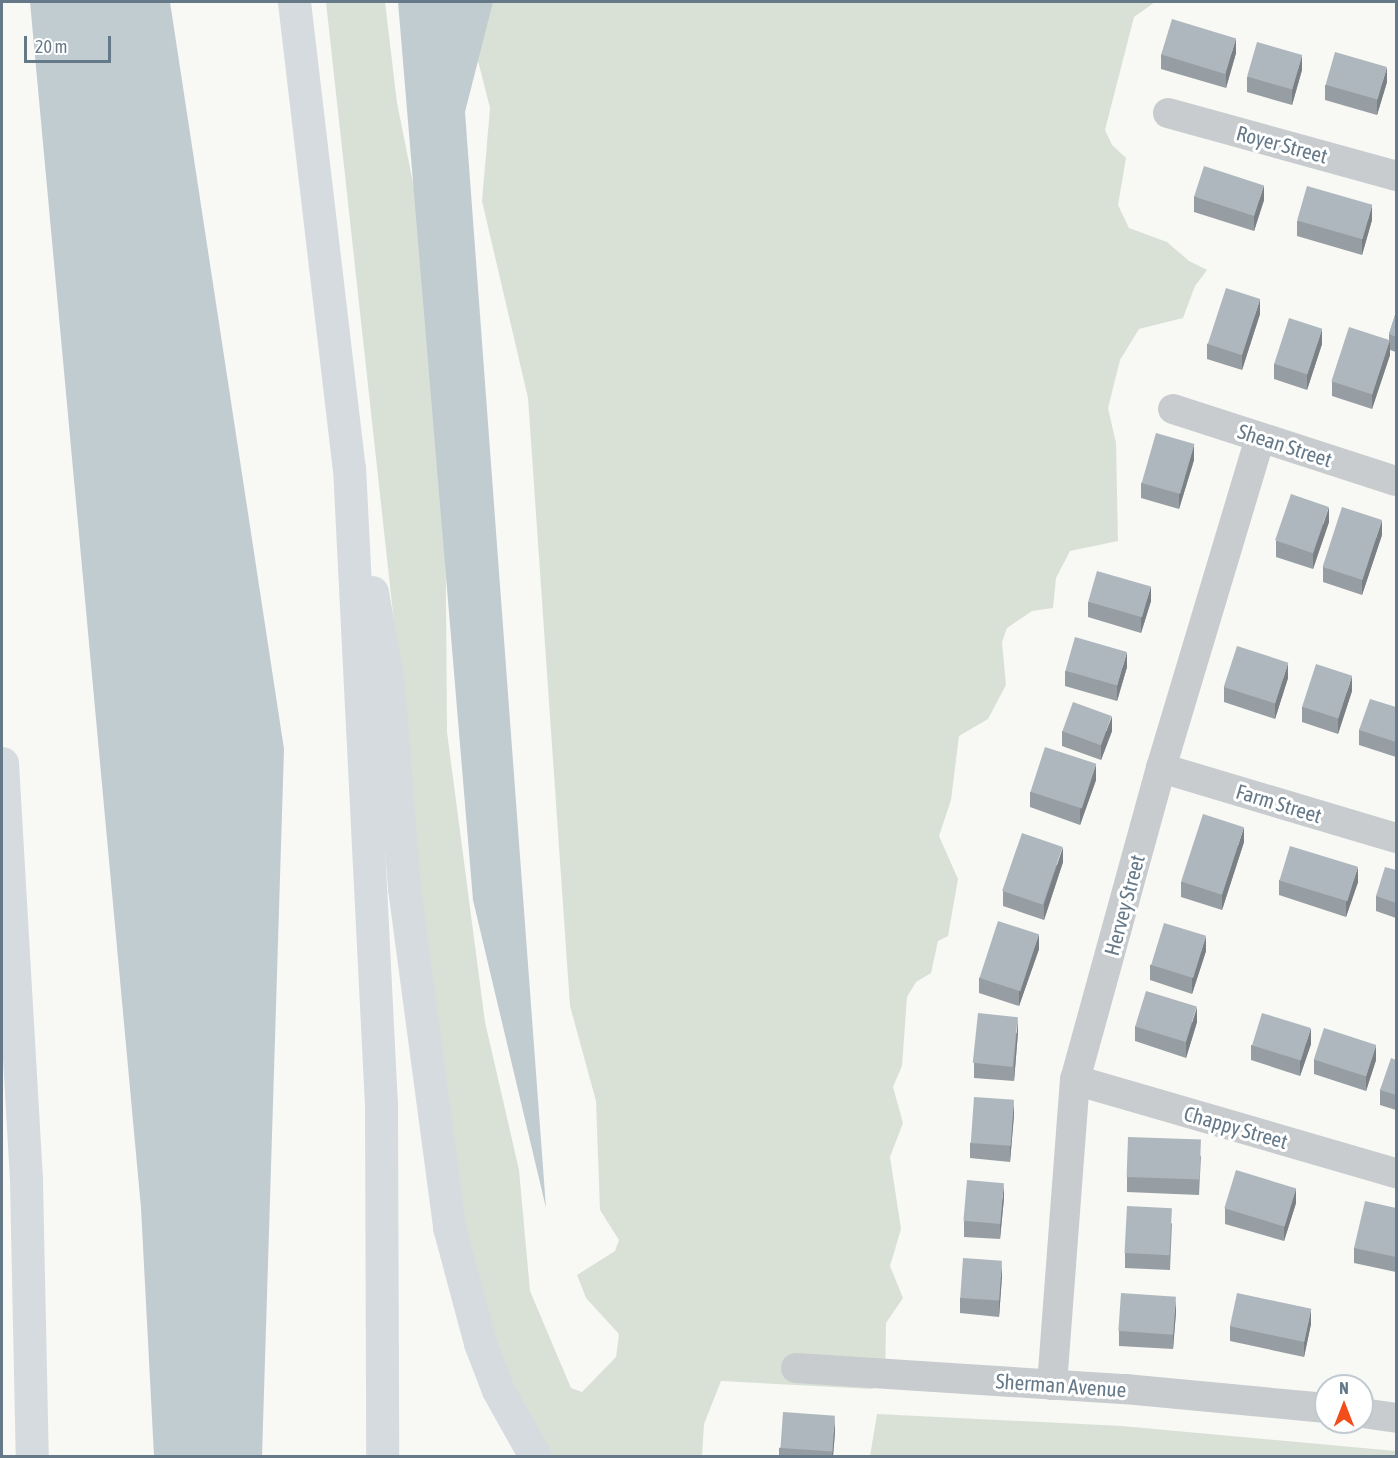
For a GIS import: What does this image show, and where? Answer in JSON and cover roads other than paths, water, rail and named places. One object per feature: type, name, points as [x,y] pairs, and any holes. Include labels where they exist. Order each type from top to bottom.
[{"type":"highway","points":[[294,2],[349,467],[388,684],[404,888],[447,1218],[466,1301],[480,1343],[498,1390],[535,1456]]},
{"type":"highway","points":[[349,467],[381,1105],[382,1456]]},
{"type":"highway","points":[[2,763],[26,1181],[32,1456]]},
{"type":"street","name":"Royer Street","points":[[1168,113],[1396,176]]},
{"type":"street","name":"Shean Street","points":[[1173,409],[1396,481]]},
{"type":"street","name":"Hervey Street","points":[[1052,1385],[1075,1080],[1161,768],[1260,437]]},
{"type":"street","name":"Farm Street","points":[[1161,768],[1396,838]]},
{"type":"street","name":"Chappy Street","points":[[1075,1080],[1396,1173]]},
{"type":"street","name":"Sherman Avenue","points":[[796,1368],[1052,1385],[1314,1407]]},
{"type":"street","points":[[1374,1415],[1396,1418]]}]
